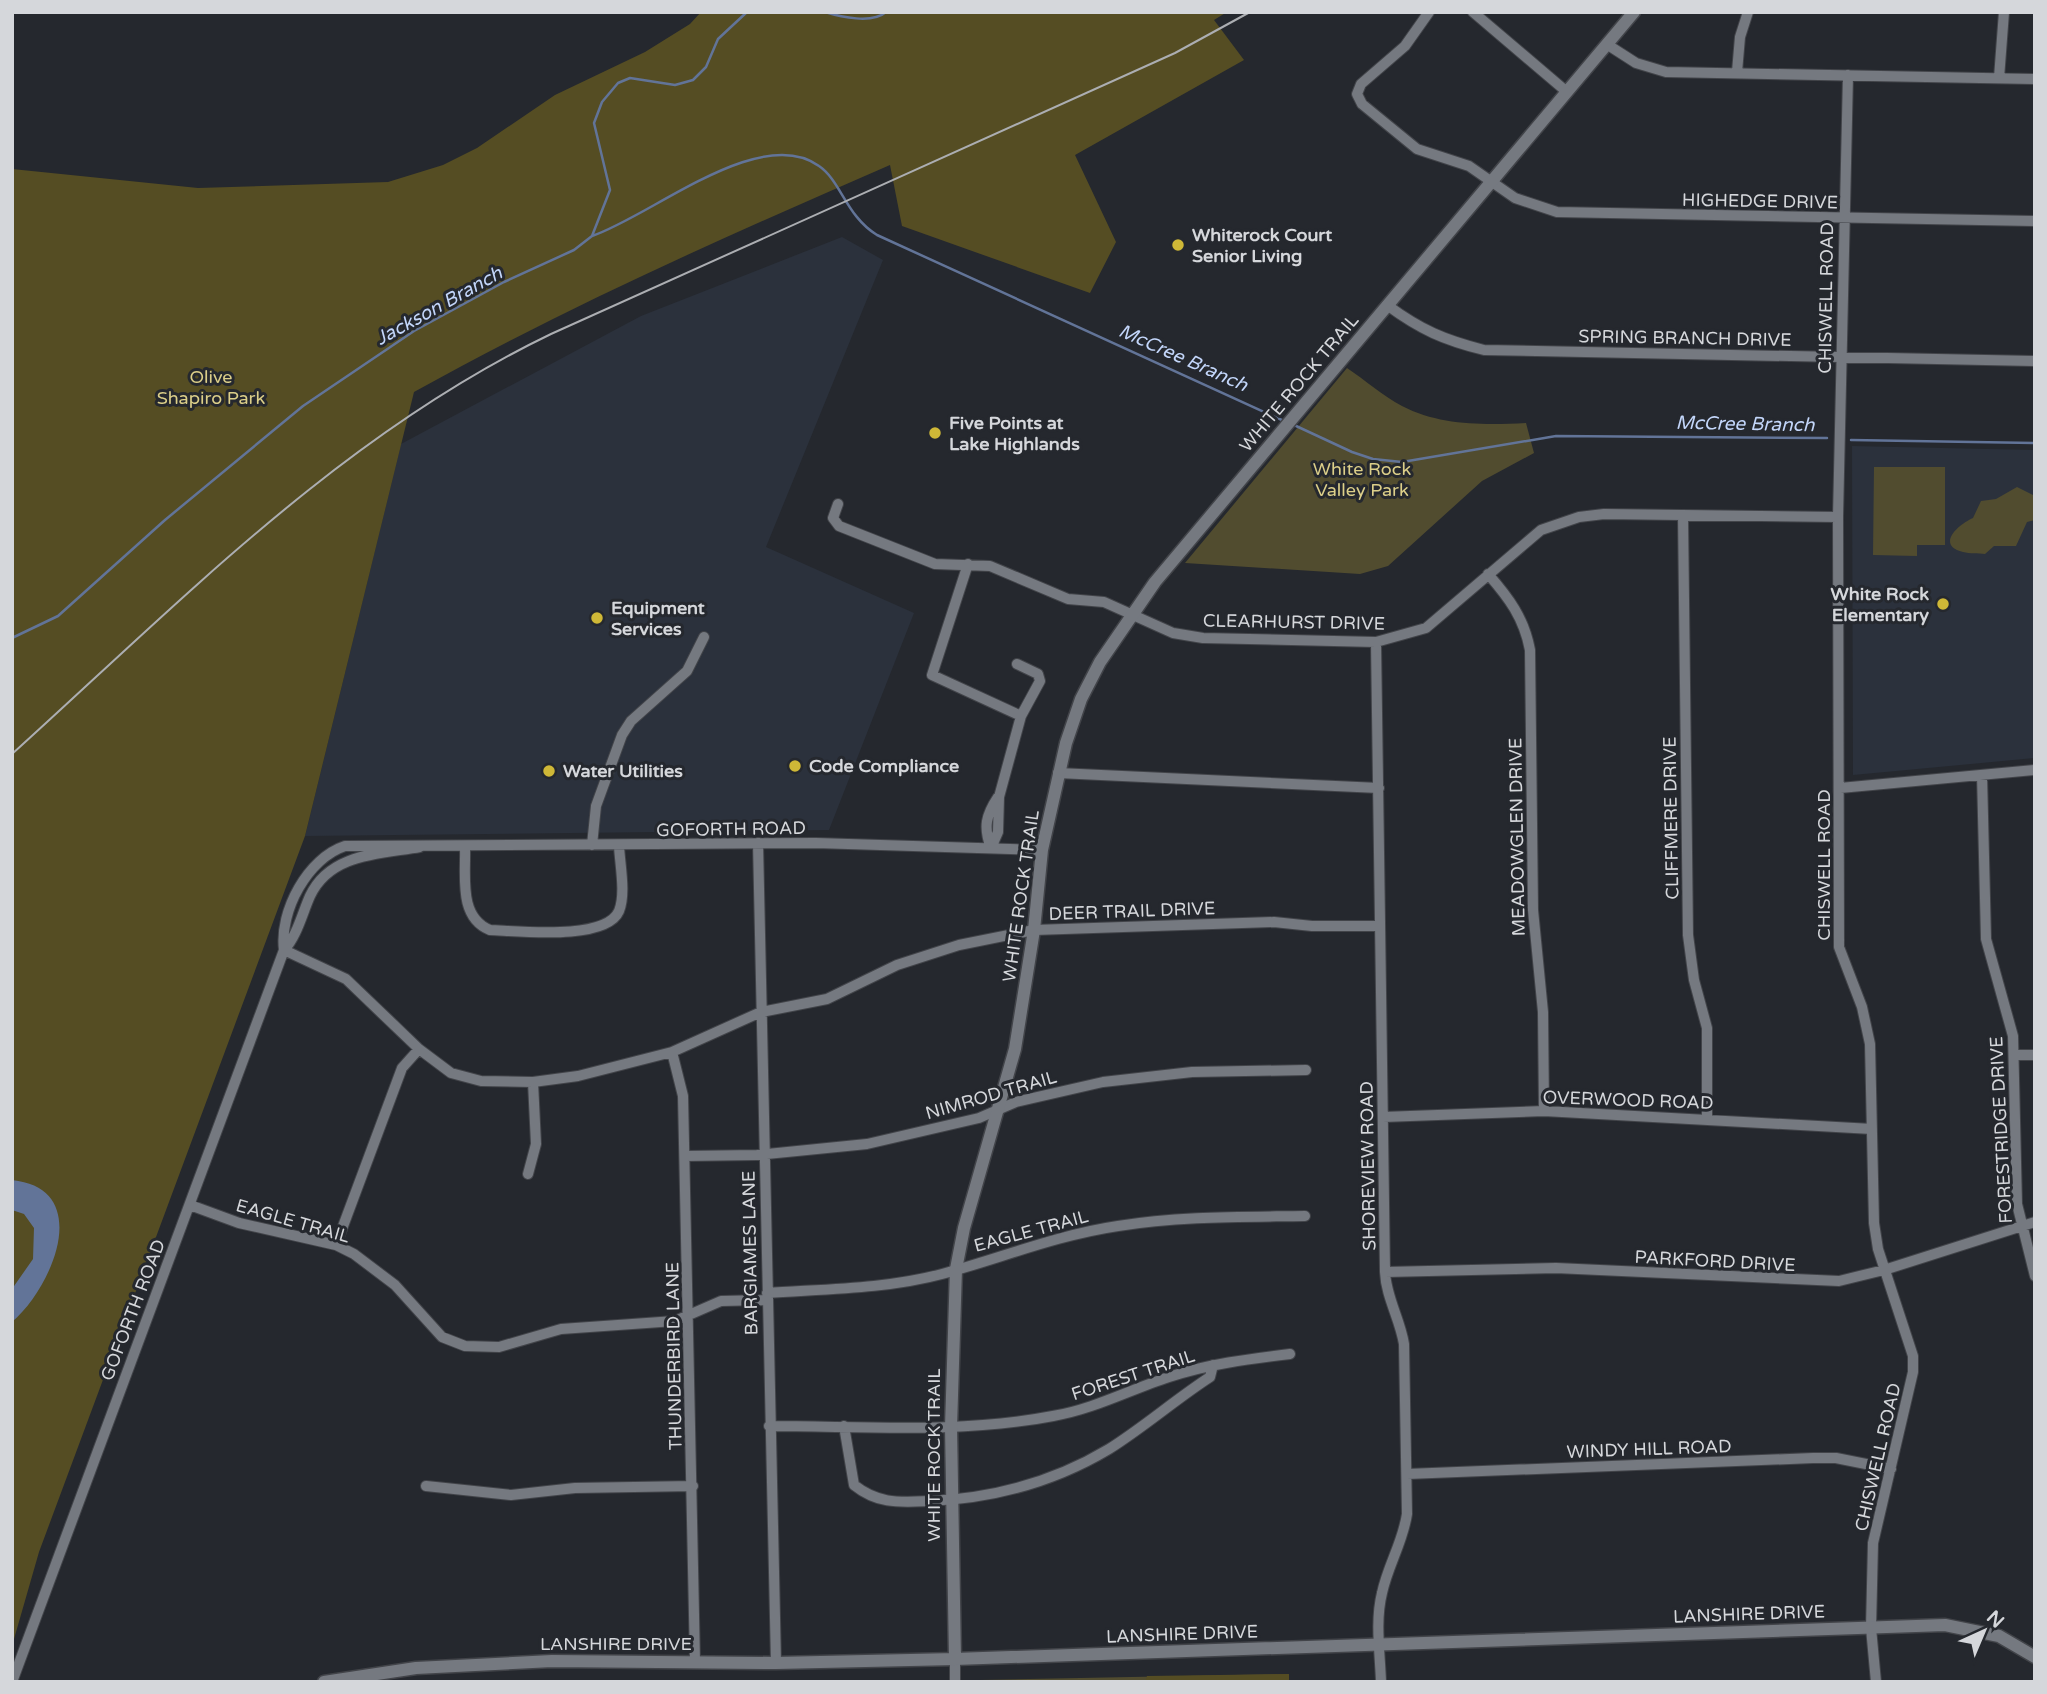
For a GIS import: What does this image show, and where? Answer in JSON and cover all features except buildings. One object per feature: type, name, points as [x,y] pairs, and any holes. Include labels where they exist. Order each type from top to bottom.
[{"type":"street","name":"HIGHEDGE DRIVE","points":[[1429,12],[1405,46],[1361,84],[1357,94],[1362,104],[1417,149],[1469,166],[1514,198],[1557,212],[2035,221]]},
{"type":"street","points":[[1473,12],[1567,92]]},
{"type":"street","name":"WHITE ROCK TRAIL","points":[[955,1682],[951,1427],[956,1269],[964,1228],[1014,1049],[1034,930],[1042,850],[1058,773],[1087,685],[1131,614],[1634,12]]},
{"type":"street","points":[[1737,72],[1740,37],[1748,12]]},
{"type":"street","points":[[1998,78],[2004,12]]},
{"type":"street","points":[[1608,45],[1636,63],[1666,72],[2035,79]]},
{"type":"street","name":"CHISWELL ROAD","points":[[1848,75],[1838,517],[1839,947],[1867,1024],[1874,1223],[1885,1270],[1908,1338],[1913,1372],[1873,1543],[1871,1628],[1876,1682]]},
{"type":"street","name":"SPRING BRANCH DRIVE","points":[[1387,305],[1420,329],[1445,340],[1484,349],[2035,361]]},
{"type":"street","name":"CLEARHURST DRIVE","points":[[838,504],[833,518],[839,526],[935,564],[990,566],[1068,599],[1104,602],[1188,636],[1376,642],[1426,628],[1526,540],[1559,522],[1604,514],[1838,517]]},
{"type":"street","name":"CLIFFMERE DRIVE","points":[[1682,515],[1688,935],[1694,980],[1707,1028],[1707,1118]]},
{"type":"street","points":[[968,564],[932,675],[1021,716]]},
{"type":"street","name":"MEADOWGLEN DRIVE","points":[[1488,574],[1513,603],[1523,620],[1530,650],[1533,910],[1543,1012],[1544,1111]]},
{"type":"street","points":[[592,845],[596,806],[622,735],[631,721],[687,671],[704,637]]},
{"type":"street","name":"SHOREVIEW ROAD","points":[[1376,642],[1385,1272],[1404,1344],[1407,1474],[1406,1523],[1382,1593],[1381,1682]]},
{"type":"street","points":[[991,848],[985,832],[988,813],[999,797],[1021,716],[1040,681],[1038,674],[1017,664]]},
{"type":"street","points":[[1840,788],[2035,770]]},
{"type":"street","points":[[1058,773],[1379,788]]},
{"type":"street","name":"FORESTRIDGE DRIVE","points":[[1982,775],[1986,939],[1991,963],[2010,1019],[2014,1055],[2017,1204],[2020,1226],[2035,1276]]},
{"type":"street","name":"GOFORTH ROAD","points":[[284,950],[282,939],[300,887],[323,856],[345,846],[359,844],[465,847],[758,843],[1042,850]]},
{"type":"street","name":"BARGIAMES LANE","points":[[758,843],[776,1663]]},
{"type":"street","points":[[465,847],[468,911],[481,927],[489,930],[581,931],[604,926],[618,915],[621,905],[619,846]]},
{"type":"street","name":"GOFORTH ROAD","points":[[12,1682],[284,950],[290,943],[312,893],[332,868],[347,860],[420,847]]},
{"type":"street","name":"DEER TRAIL DRIVE","points":[[284,950],[346,979],[419,1049],[451,1073],[464,1079],[533,1082],[578,1076],[672,1052],[761,1012],[827,999],[897,965],[929,953],[1034,930],[1274,922],[1312,926],[1380,926]]},
{"type":"street","points":[[336,1245],[402,1068],[419,1049]]},
{"type":"street","name":"THUNDERBIRD LANE","points":[[672,1052],[683,1096],[695,1662]]},
{"type":"street","points":[[2014,1055],[2035,1055]]},
{"type":"street","name":"NIMROD TRAIL","points":[[685,1156],[764,1153],[867,1144],[1073,1088],[1153,1075],[1306,1070]]},
{"type":"street","points":[[528,1174],[536,1144],[533,1082]]},
{"type":"street","name":"OVERWOOD ROAD","points":[[1384,1117],[1544,1111],[1872,1129]]},
{"type":"street","name":"EAGLE TRAIL","points":[[190,1205],[265,1231],[336,1245],[386,1276],[442,1337],[465,1346],[499,1347],[561,1329],[675,1321],[721,1301],[900,1282],[956,1269],[1063,1237],[1116,1226],[1189,1219],[1305,1216]]},
{"type":"street","name":"PARKFORD DRIVE","points":[[1385,1272],[1556,1268],[1819,1282],[1849,1280],[2035,1222]]},
{"type":"street","name":"FOREST TRAIL","points":[[769,1426],[951,1427],[1050,1417],[1082,1410],[1168,1377],[1213,1365],[1290,1354]]},
{"type":"street","name":"FOREST TRAIL","points":[[844,1426],[855,1485],[868,1496],[886,1502],[951,1500],[995,1495],[1032,1485],[1090,1460],[1210,1377],[1213,1365]]},
{"type":"street","name":"WINDY HILL ROAD","points":[[1407,1474],[1813,1458],[1836,1458],[1891,1469]]},
{"type":"street","points":[[426,1486],[511,1495],[586,1488],[693,1486]]},
{"type":"street","name":"LANSHIRE DRIVE","points":[[324,1682],[392,1671],[478,1664],[776,1663],[955,1659],[1945,1625],[1979,1629],[1999,1636],[2035,1657]]},
{"type":"shaded area","points":[[842,237],[883,260],[766,547],[914,613],[829,830],[305,836],[401,444],[641,316]]},
{"type":"shaded area","name":"White Rock Elementary","points":[[1852,446],[2035,450],[2035,758],[1853,775]]},
{"type":"green space","name":"Olive Shapiro Park","points":[[701,12],[1227,12],[1214,20],[1244,60],[1075,155],[1116,242],[1090,293],[902,226],[890,165],[590,301],[414,392],[305,836],[39,1552],[12,1646],[12,169],[198,188],[388,182],[443,165],[477,148],[555,95],[645,52],[690,24]]},
{"type":"green space","name":"White Rock Valley Park","points":[[1347,368],[1395,402],[1417,413],[1447,421],[1479,424],[1526,423],[1534,453],[1482,481],[1388,566],[1360,574],[1185,563]]},
{"type":"green space","points":[[1874,467],[1945,467],[1945,545],[1917,545],[1917,556],[1873,555]]},
{"type":"green space","points":[[2017,487],[2035,496],[2035,520],[2027,522],[2016,546],[1994,546],[1985,554],[1963,552],[1951,545],[1952,535],[1973,518],[1981,501],[1996,499]]},
{"type":"green space","points":[[1289,1674],[1289,1682],[877,1682]]},
{"type":"green space","points":[[1289,1674],[1289,1682],[1145,1682],[1147,1676]]},
{"type":"water","points":[[12,1180],[37,1187],[53,1201],[59,1220],[58,1242],[41,1287],[12,1322],[12,1289],[33,1259],[34,1228],[24,1214],[12,1210]]},
{"type":"waterway","name":"Jackson Branch","points":[[12,638],[58,616],[165,520],[303,406],[414,331],[504,282],[574,250],[592,236],[610,190],[594,123],[602,102],[618,83],[630,78],[675,85],[693,80],[706,67],[718,39],[747,12]]},
{"type":"waterway","name":"Jackson Branch","points":[[825,12],[865,19],[886,12]]},
{"type":"waterway","name":"McCree Branch","points":[[592,236],[737,164],[767,156],[795,156],[827,172],[858,218],[877,235],[1284,421]]},
{"type":"waterway","name":"McCree Branch","points":[[1294,425],[1352,452],[1373,459],[1402,462],[1556,436],[1827,438]]},
{"type":"waterway","name":"McCree Branch","points":[[1851,440],[2035,443]]},
{"type":"tram line","points":[[12,754],[267,524],[334,470],[403,420],[475,374],[551,334],[1175,53],[1250,12]]},
{"type":"place","name":"Whiterock Court Senior Living","points":[[1178,245]]},
{"type":"place","name":"Five Points at Lake Highlands","points":[[935,433]]},
{"type":"place","name":"White Rock Elementary","points":[[1943,604]]},
{"type":"place","name":"Equipment Services","points":[[597,618]]},
{"type":"place","name":"Code Compliance","points":[[795,766]]},
{"type":"place","name":"Water Utilities","points":[[549,771]]}]
